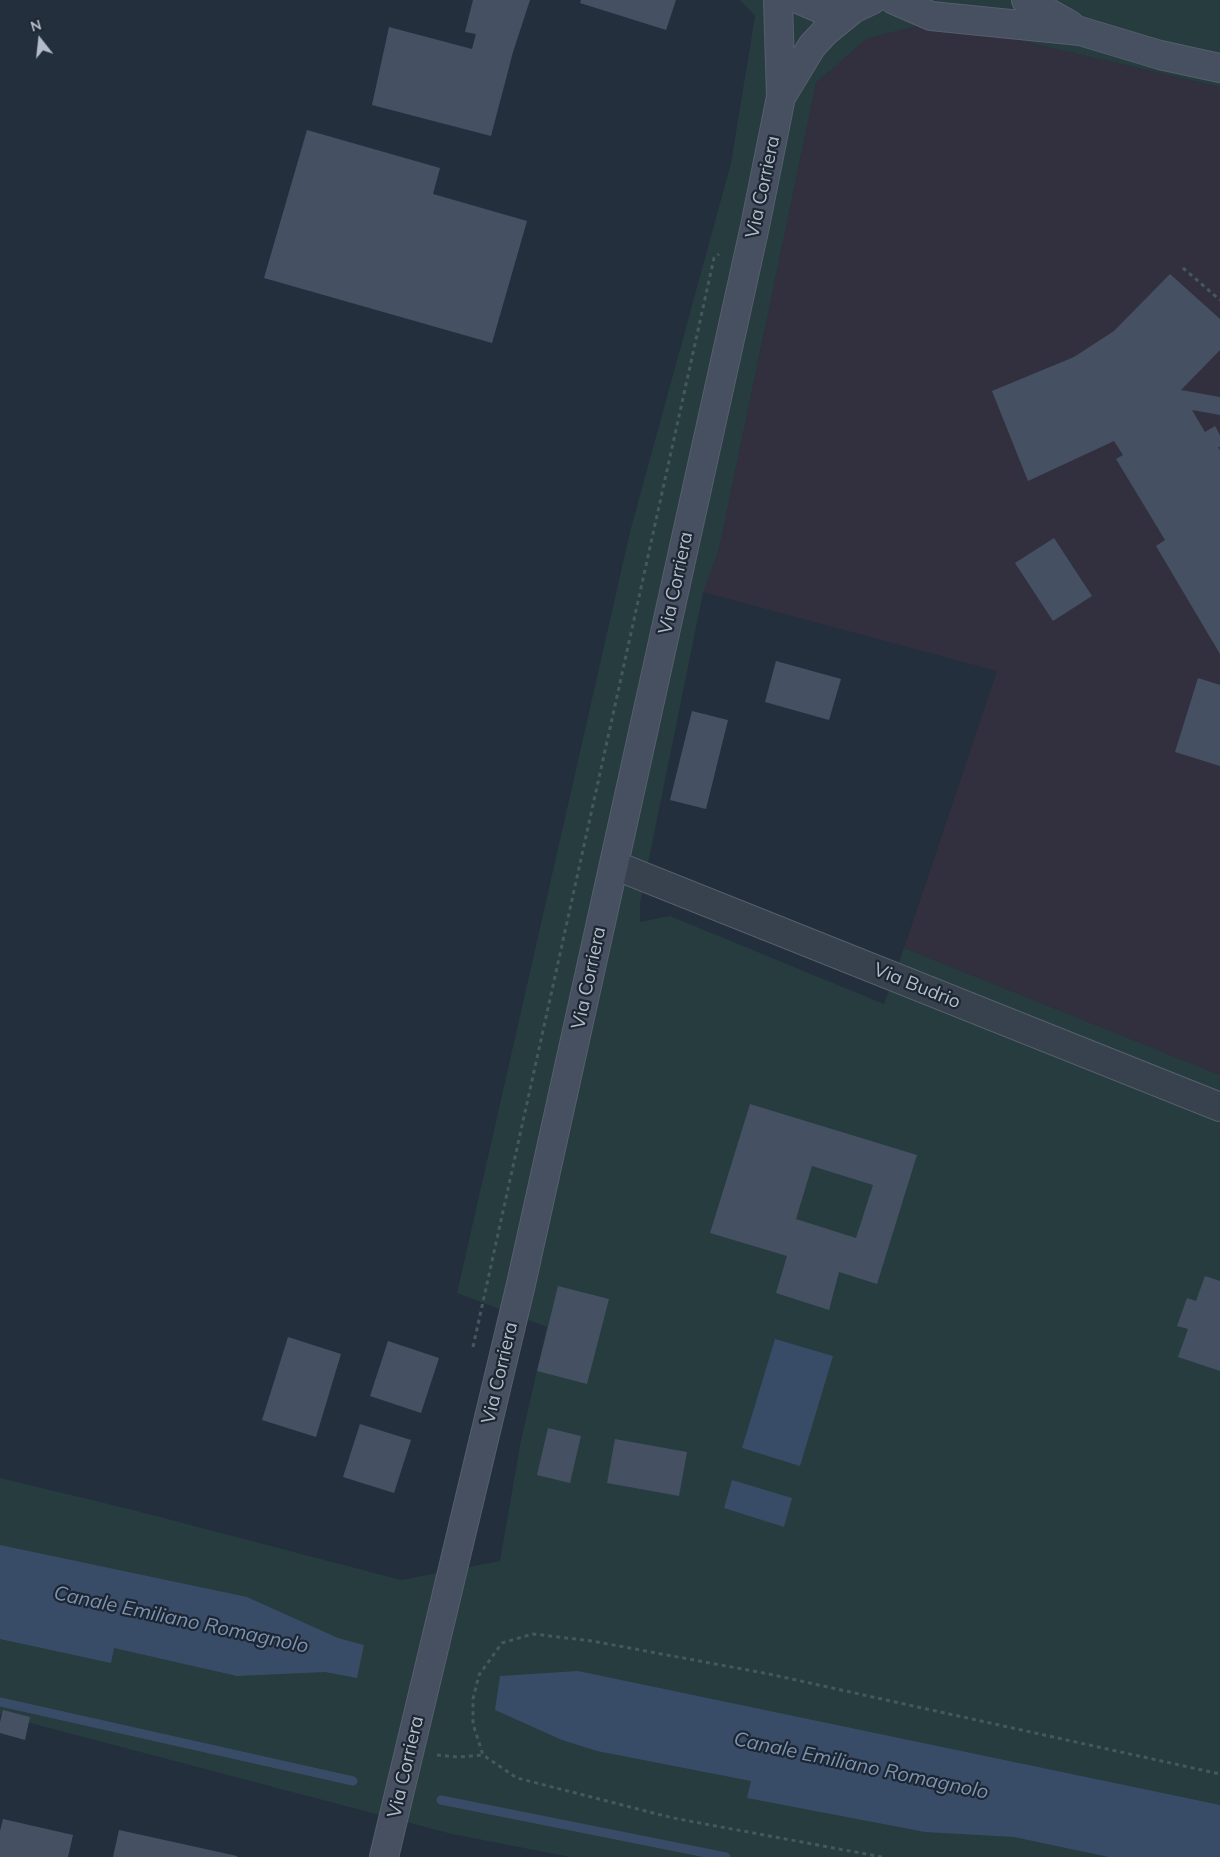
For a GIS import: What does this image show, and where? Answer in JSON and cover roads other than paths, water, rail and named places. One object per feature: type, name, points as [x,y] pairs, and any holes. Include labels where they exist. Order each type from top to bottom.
[{"type":"main road","name":"Via Corriera","points":[[384,1857],[521,1284],[755,226],[782,97],[778,0]]},
{"type":"main road","points":[[800,0],[821,9],[862,4]]},
{"type":"main road","points":[[894,0],[931,16],[1080,30]]},
{"type":"main road","points":[[1026,0],[1080,30],[1160,55],[1220,68]]},
{"type":"main road","name":"Via Corriera","points":[[782,97],[812,46],[826,31],[862,4]]},
{"type":"street","name":"Via Budrio","points":[[614,865],[1220,1107]]},
{"type":"water","points":[[775,1339],[833,1356],[800,1466],[742,1448]]},
{"type":"water","points":[[732,1480],[792,1498],[784,1527],[724,1508]]},
{"type":"water","name":"Canale Emiliano Romagnolo","points":[[0,1545],[247,1597],[338,1638],[364,1645],[357,1678],[325,1672],[237,1676],[114,1648],[111,1663],[0,1639]]},
{"type":"water","name":"Canale Emiliano Romagnolo","points":[[578,1671],[1220,1805],[1220,1857],[1109,1857],[1014,1837],[925,1832],[747,1798],[751,1781],[597,1751],[562,1740],[495,1710],[500,1676]]},
{"type":"waterway","points":[[0,1702],[353,1781]]},
{"type":"waterway","points":[[441,1800],[726,1857]]}]
